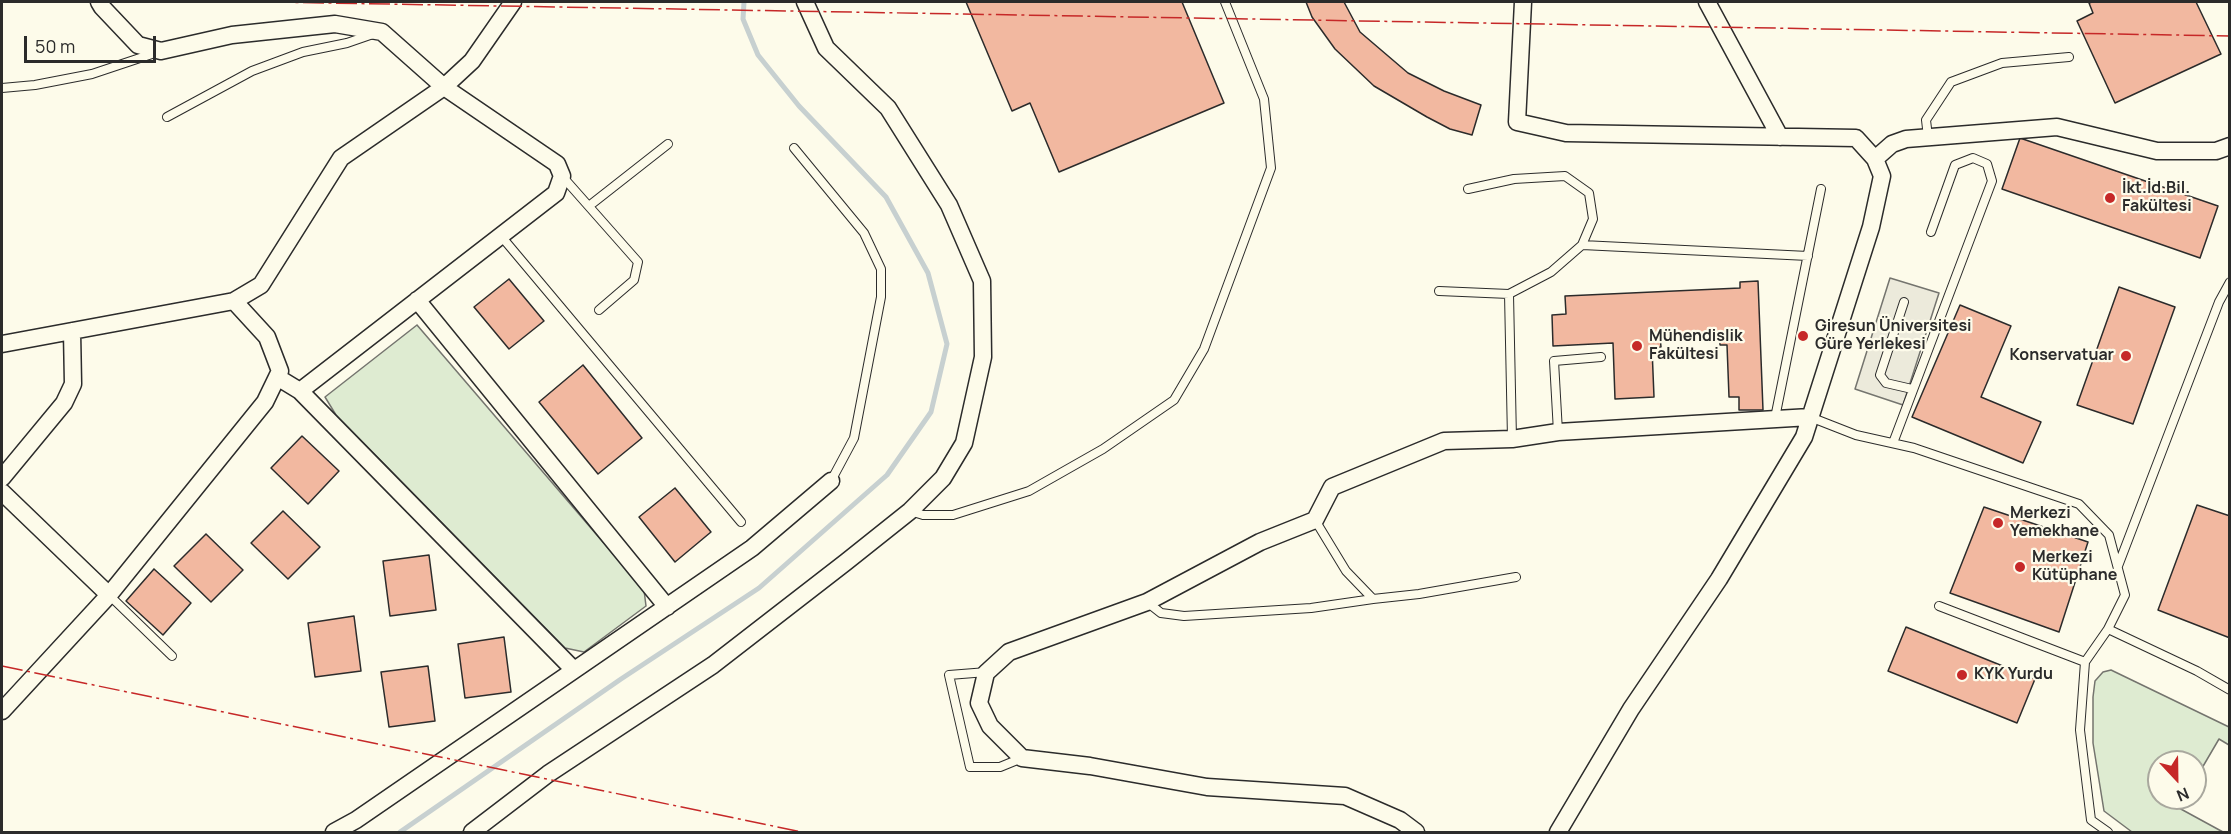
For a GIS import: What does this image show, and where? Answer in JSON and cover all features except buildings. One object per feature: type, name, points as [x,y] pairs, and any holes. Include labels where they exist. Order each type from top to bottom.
[{"type":"street","points":[[2,344],[234,301],[261,285],[341,158],[444,87],[472,61],[513,2]]},
{"type":"street","points":[[472,832],[548,774],[713,665],[910,511],[943,478],[964,443],[982,357],[982,281],[949,205],[925,166],[888,108],[826,48],[805,2]]},
{"type":"street","points":[[1523,2],[1517,122],[1566,133],[1856,138],[1875,159],[1882,176],[1871,227],[1804,436],[1719,579],[1631,710],[1558,832]]},
{"type":"street","points":[[1707,2],[1780,137]]},
{"type":"street","points":[[106,3],[138,45],[161,51],[232,35],[335,24],[382,32],[444,87],[557,164],[562,176],[556,193],[300,391]]},
{"type":"street","points":[[1875,159],[1892,144],[1906,139],[2057,127],[2157,151],[2216,152],[2229,146]]},
{"type":"street","points":[[417,300],[667,606]]},
{"type":"street","points":[[2,711],[109,595],[265,402],[280,371],[267,338],[234,301]]},
{"type":"street","points":[[2,477],[64,403],[73,384],[72,331]]},
{"type":"street","points":[[277,377],[300,391],[574,670]]},
{"type":"street","points":[[1416,832],[1400,820],[1345,796],[1207,787],[1090,766],[1022,758],[990,726],[979,703],[987,672],[1009,651],[1147,602],[1260,543],[1315,520],[1332,487],[1444,441],[1512,439],[1558,432],[1810,417]]},
{"type":"street","points":[[334,832],[356,820],[752,549],[831,481]]},
{"type":"street","points":[[2,492],[109,595]]},
{"type":"lane","points":[[910,511],[922,515],[953,515],[1029,492],[1103,449],[1174,400],[1204,349],[1272,168],[1264,99],[1226,2]]},
{"type":"lane","points":[[167,117],[252,70],[303,52],[346,43],[382,32]]},
{"type":"lane","points":[[2,88],[35,85],[92,74],[161,51]]},
{"type":"lane","points":[[1928,137],[1926,120],[1951,82],[2002,63],[2069,57]]},
{"type":"lane","points":[[589,206],[668,144]]},
{"type":"lane","points":[[794,148],[864,233],[881,268],[881,297],[854,438],[831,481]]},
{"type":"lane","points":[[1893,443],[1992,181],[1987,164],[1973,158],[1955,165],[1931,232]]},
{"type":"lane","points":[[562,176],[638,262],[634,280],[599,310]]},
{"type":"lane","points":[[1439,291],[1509,294],[1551,272],[1582,245],[1593,219],[1589,193],[1565,176],[1514,179],[1468,189]]},
{"type":"lane","points":[[1775,418],[1821,189]]},
{"type":"lane","points":[[501,236],[741,522]]},
{"type":"lane","points":[[1582,245],[1808,256]]},
{"type":"lane","points":[[2118,567],[2218,302],[2229,282]]},
{"type":"lane","points":[[1509,294],[1512,439]]},
{"type":"lane","points":[[1904,302],[1880,375],[1886,383],[1912,389]]},
{"type":"lane","points":[[1558,432],[1554,361],[1601,357]]},
{"type":"lane","points":[[1810,417],[1856,435],[1914,448],[2079,504],[2109,534],[2125,595],[2109,629],[2085,662],[2080,730],[2091,820],[2108,832]]},
{"type":"lane","points":[[1315,520],[1346,571],[1373,599]]},
{"type":"lane","points":[[1147,602],[1161,613],[1184,616],[1311,608],[1516,578]]},
{"type":"lane","points":[[109,595],[172,656]]},
{"type":"lane","points":[[1939,606],[2085,662]]},
{"type":"lane","points":[[2109,629],[2197,671],[2229,690]]},
{"type":"lane","points":[[987,672],[949,675],[970,767],[1000,767],[1022,758]]},
{"type":"green space","points":[[417,325],[644,590],[646,606],[584,652],[565,648],[336,415],[325,397]]},
{"type":"green space","points":[[2111,670],[2229,727],[2229,745],[2219,739],[2207,760],[2207,750],[2147,750],[2147,810],[2183,810],[2223,832],[2132,832],[2104,811],[2093,743],[2095,681],[2103,672]]},
{"type":"shaded area","points":[[1890,278],[1939,293],[1903,405],[1855,389]]},
{"type":"waterway","points":[[400,832],[621,679],[759,588],[887,475],[931,412],[947,344],[928,273],[886,197],[799,106],[758,55],[743,19],[744,2]]},
{"type":"power","points":[[270,2],[2230,36]]},
{"type":"power","points":[[2,666],[802,832]]},
{"type":"place","name":"İkt.İd.Bil. Fakültesi","points":[[2110,198]]},
{"type":"place","name":"Giresun Üniversitesi Güre Yerlekesi","points":[[1803,336]]},
{"type":"place","name":"Mühendislik Fakültesi","points":[[1637,346]]},
{"type":"place","name":"Konservatuar","points":[[2126,356]]},
{"type":"place","name":"Merkezi Yemekhane","points":[[1998,523]]},
{"type":"place","name":"Merkezi Kütüphane","points":[[2020,567]]},
{"type":"place","name":"KYK Yurdu","points":[[1962,675]]}]
